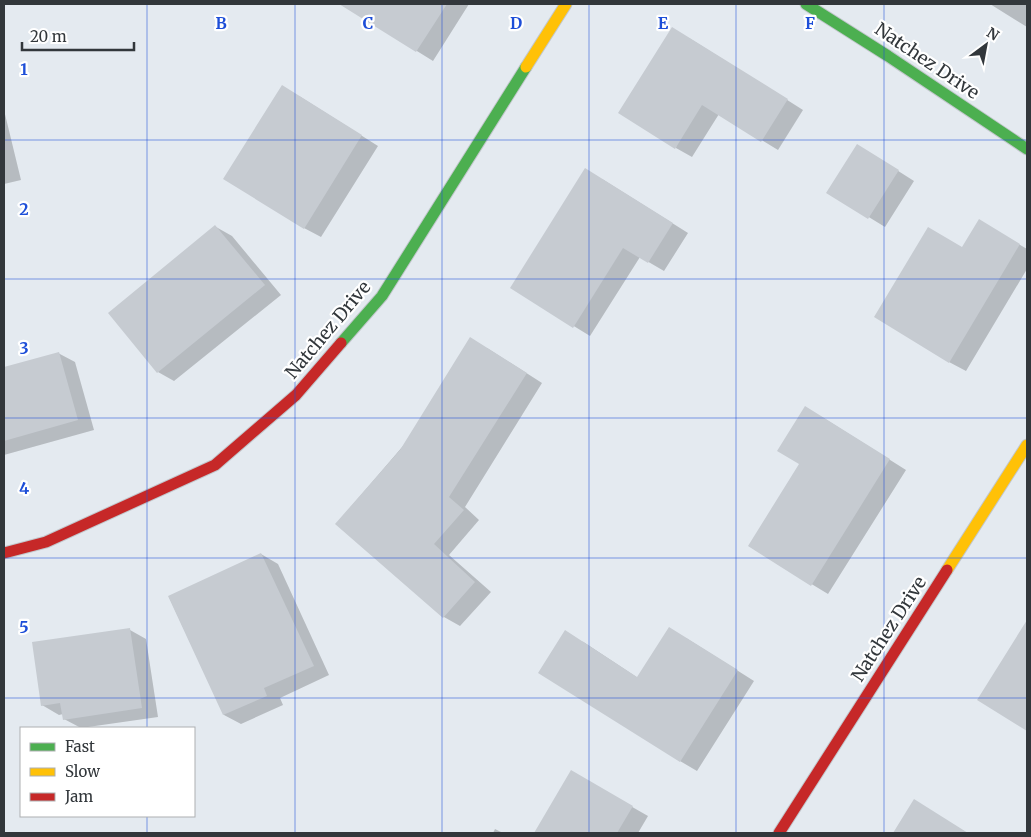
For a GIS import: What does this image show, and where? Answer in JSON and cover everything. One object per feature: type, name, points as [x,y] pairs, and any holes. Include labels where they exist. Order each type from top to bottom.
[{"type":"street","name":"Natchez Drive","points":[[4,553],[46,542],[215,465],[296,395],[382,296],[566,4]]},
{"type":"street","name":"Natchez Drive","points":[[806,4],[888,56],[1027,149]]},
{"type":"street","name":"Natchez Drive","points":[[779,833],[1027,444]]},
{"type":"building","points":[[339,4],[447,4],[416,52]]},
{"type":"building","points":[[672,27],[788,99],[761,142],[702,105],[675,149],[618,113]]},
{"type":"building","points":[[282,85],[362,135],[304,229],[223,179]]},
{"type":"building","points":[[857,144],[899,170],[868,219],[826,193]]},
{"type":"building","points":[[585,168],[673,223],[648,263],[623,248],[573,328],[510,288]]},
{"type":"building","points":[[979,219],[1020,244],[949,363],[874,317],[928,227],[962,247]]},
{"type":"building","points":[[215,225],[265,285],[157,373],[108,313]]},
{"type":"building","points":[[470,337],[527,373],[449,497],[464,510],[434,544],[475,582],[443,618],[335,524],[400,450]]},
{"type":"building","points":[[59,352],[78,420],[4,441],[4,367]]},
{"type":"building","points":[[805,406],[890,459],[811,586],[748,546],[799,464],[777,451]]},
{"type":"building","points":[[261,553],[314,666],[264,688],[267,696],[223,715],[168,596]]},
{"type":"building","points":[[1027,620],[1027,731],[977,700]]},
{"type":"building","points":[[669,627],[738,670],[680,762],[538,673],[565,630],[637,677]]},
{"type":"building","points":[[130,628],[142,708],[63,720],[60,703],[41,706],[32,642]]},
{"type":"building","points":[[571,770],[633,806],[617,833],[534,833]]},
{"type":"building","points":[[914,799],[968,833],[893,833]]},
{"type":"traffic: fast","points":[[806,4],[888,56],[1027,149]]},
{"type":"traffic: fast","points":[[341,343],[382,296],[526,67]]},
{"type":"traffic: slow","points":[[526,67],[566,4]]},
{"type":"traffic: slow","points":[[947,570],[1027,445]]},
{"type":"traffic: jam","points":[[4,553],[46,542],[215,465],[296,395],[341,343]]},
{"type":"traffic: jam","points":[[779,833],[947,570]]}]
